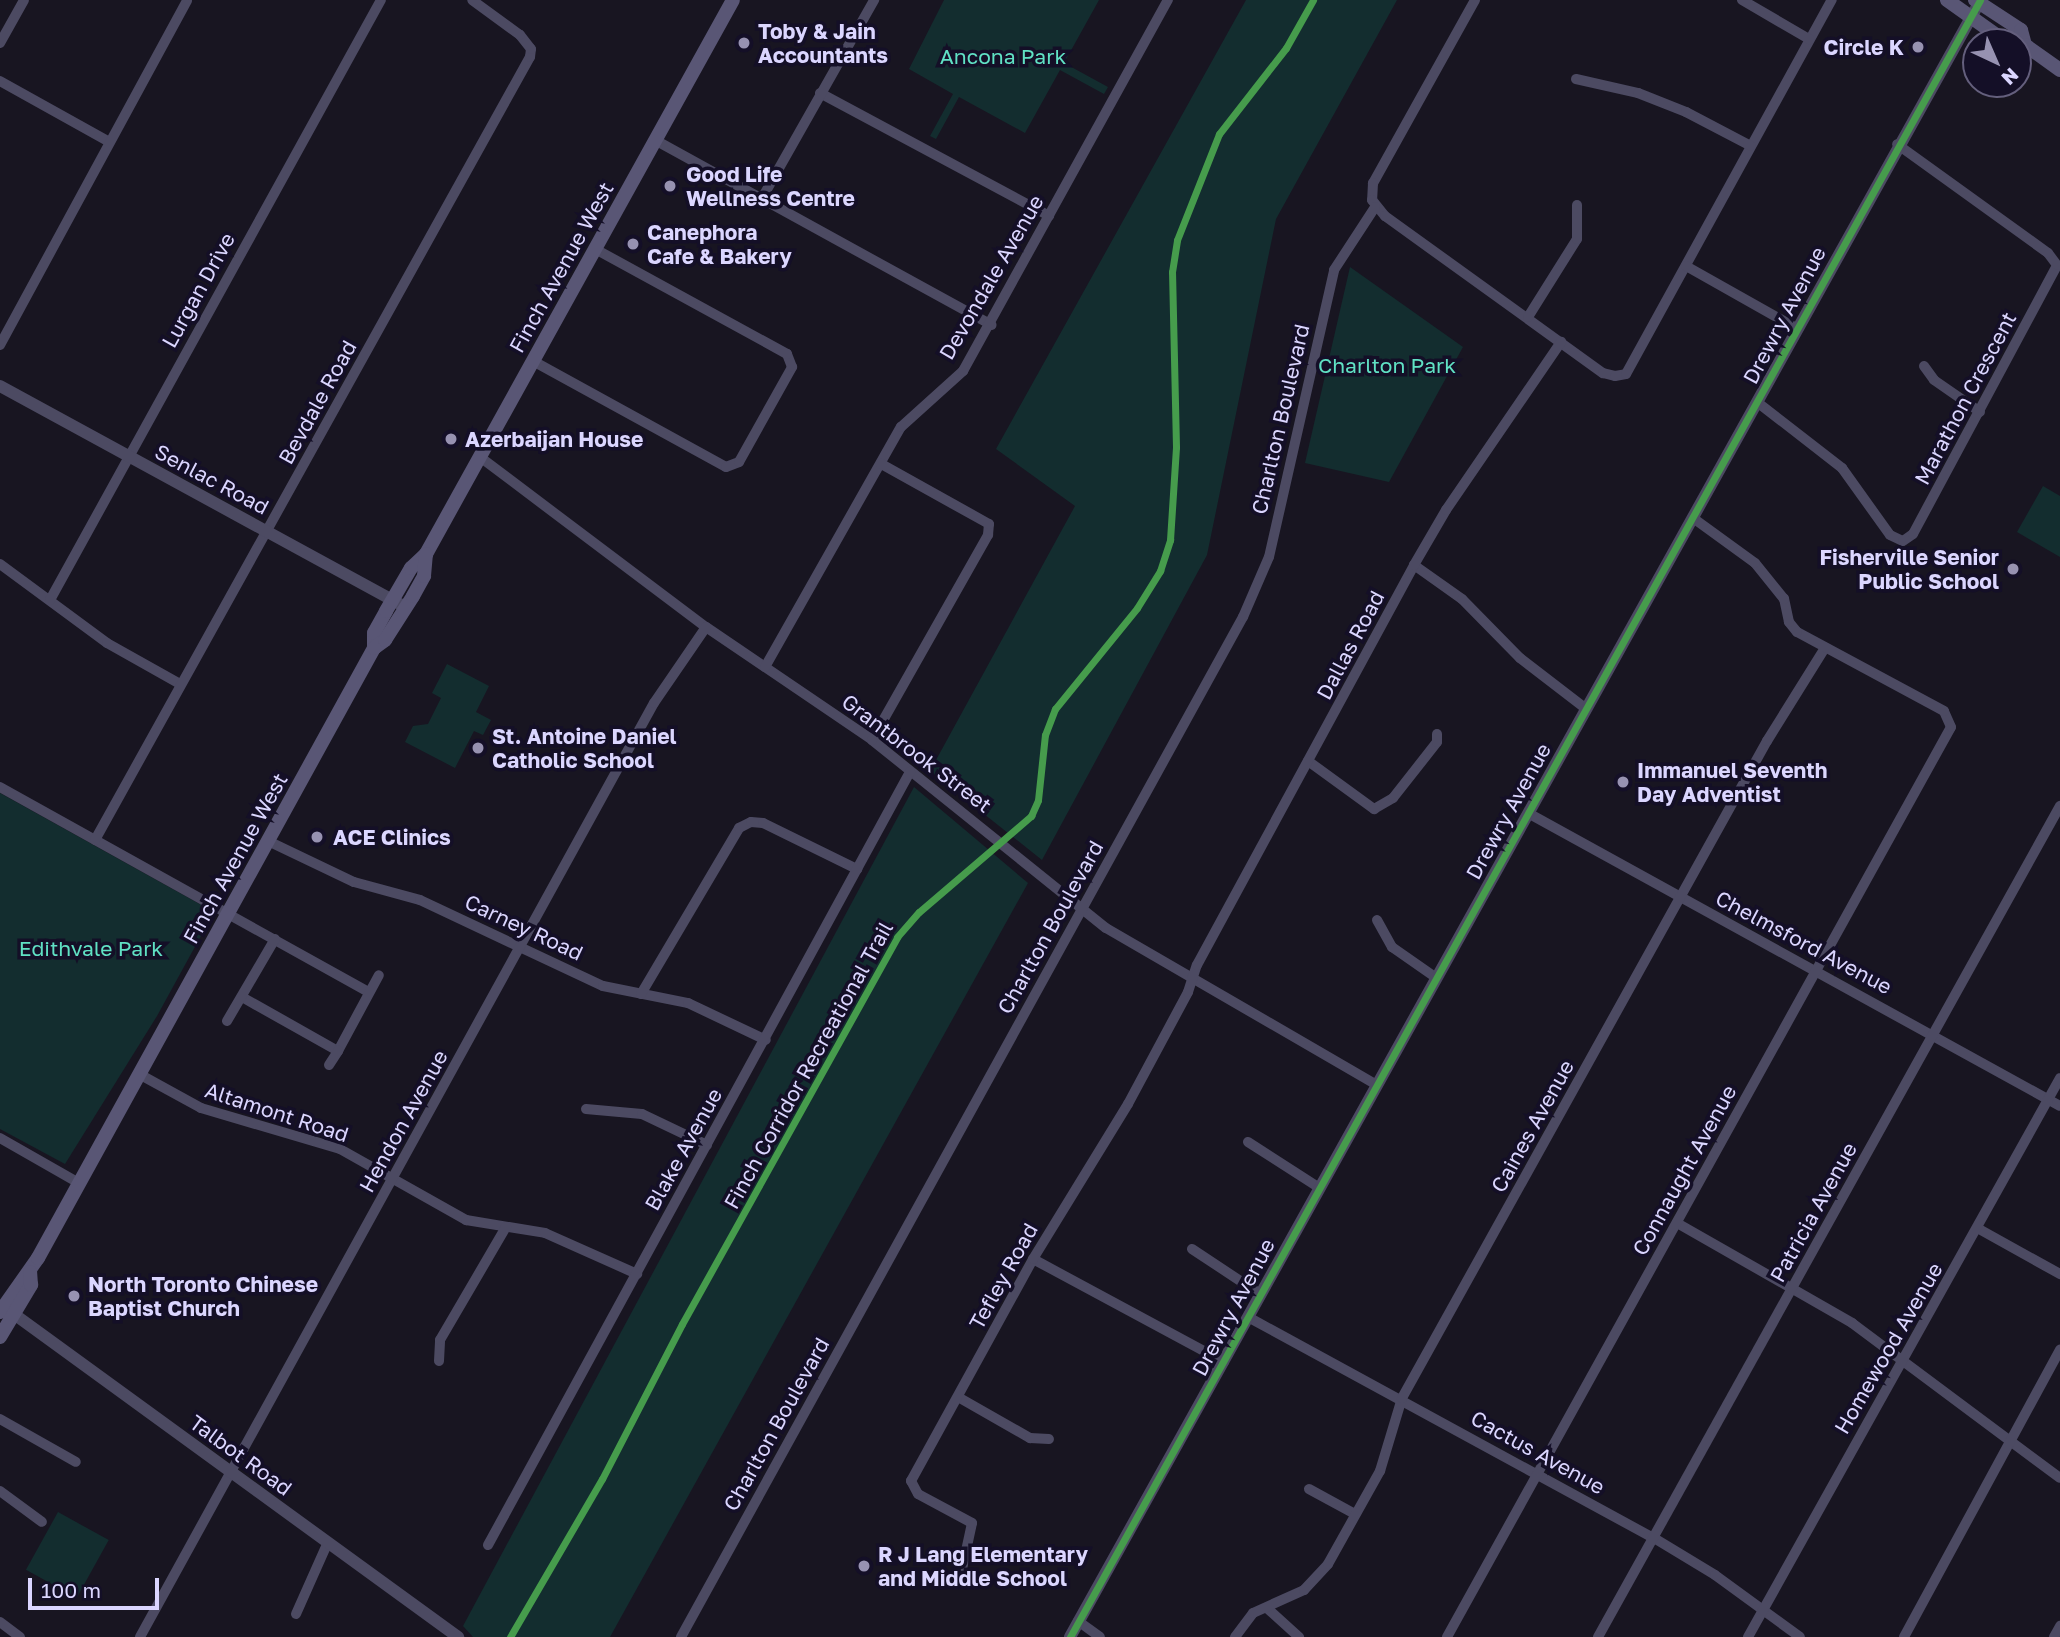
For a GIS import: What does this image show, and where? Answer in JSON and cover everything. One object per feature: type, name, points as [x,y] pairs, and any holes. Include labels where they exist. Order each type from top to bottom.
[{"type":"main road","name":"Finch Avenue West","points":[[0,1337],[4,1310],[21,1277],[30,1272],[374,648],[385,640],[399,603],[424,576],[426,554],[733,0]]},
{"type":"main road","points":[[1947,0],[1985,28]]},
{"type":"main road","points":[[1980,1],[2019,28]]},
{"type":"main road","points":[[2032,52],[2060,70]]},
{"type":"street","points":[[0,43],[24,0]]},
{"type":"street","points":[[0,345],[108,141],[187,0]]},
{"type":"street","name":"Lurgan Drive","points":[[50,600],[381,0]]},
{"type":"street","name":"Bevdale Road","points":[[95,840],[530,57],[531,50],[520,34],[472,0]]},
{"type":"street","points":[[761,200],[874,0]]},
{"type":"street","name":"Devondale Avenue","points":[[765,667],[901,427],[962,371],[990,325],[1168,0]]},
{"type":"street","points":[[1475,0],[1373,183],[1376,208],[1603,373],[1626,374],[1832,0]]},
{"type":"street","points":[[1742,0],[1810,39]]},
{"type":"street","name":"Drewry Avenue","points":[[1070,1637],[1224,1363],[1435,976],[1693,518],[1897,144],[1980,1]]},
{"type":"street","points":[[1576,79],[1650,97],[1751,146]]},
{"type":"street","points":[[0,80],[108,141]]},
{"type":"street","points":[[820,93],[1049,216]]},
{"type":"street","points":[[655,140],[990,325]]},
{"type":"street","name":"Marathon Crescent","points":[[1757,402],[1835,461],[1899,541],[1917,528],[2057,265],[2048,253],[1897,144]]},
{"type":"street","points":[[1528,317],[1577,239],[1577,205]]},
{"type":"street","name":"Charlton Boulevard","points":[[681,1637],[1243,617],[1269,557],[1334,270],[1376,208]]},
{"type":"street","points":[[533,361],[726,467],[739,462],[779,391],[792,367],[787,354],[595,249]]},
{"type":"street","points":[[1686,266],[1796,328]]},
{"type":"street","name":"Dallas Road","points":[[1192,978],[1414,565],[1446,510],[1561,342]]},
{"type":"street","points":[[1924,366],[1934,380],[1980,412]]},
{"type":"street","name":"Senlac Road","points":[[0,386],[399,603]]},
{"type":"street","name":"Grantbrook Street","points":[[480,457],[706,627],[872,740],[1135,947],[1377,1084]]},
{"type":"street","points":[[872,740],[988,535],[989,524],[881,464]]},
{"type":"street","points":[[1693,518],[1755,563],[1784,599],[1797,632],[1825,648]]},
{"type":"street","points":[[0,564],[107,643],[180,684]]},
{"type":"street","points":[[1414,565],[1462,599],[1520,658],[1585,708]]},
{"type":"street","name":"Hendon Avenue","points":[[140,1637],[654,703],[706,627]]},
{"type":"street","name":"Connaught Avenue","points":[[1447,1637],[1539,1476],[1951,727],[1944,710],[1825,648]]},
{"type":"street","name":"Caines Avenue","points":[[1235,1637],[1253,1614],[1290,1600],[1316,1578],[1355,1514],[1383,1463],[1402,1398],[1766,741],[1825,648]]},
{"type":"street","points":[[1308,761],[1374,809],[1393,798],[1437,743],[1437,734]]},
{"type":"street","name":"Blake Avenue","points":[[488,1545],[910,772]]},
{"type":"street","points":[[0,787],[369,992]]},
{"type":"street","name":"Patricia Avenue","points":[[1598,1637],[2060,806]]},
{"type":"street","name":"Chelmsford Avenue","points":[[1528,813],[2060,1106]]},
{"type":"street","points":[[641,994],[739,828],[751,822],[763,823],[857,869]]},
{"type":"street","name":"Carney Road","points":[[268,841],[354,882],[420,900],[603,986],[688,1003],[766,1040]]},
{"type":"street","points":[[1377,920],[1392,947],[1435,976]]},
{"type":"street","points":[[227,1021],[275,939]]},
{"type":"street","points":[[329,1065],[379,975]]},
{"type":"street","name":"Tefley Road","points":[[961,1574],[972,1523],[918,1494],[911,1481],[1033,1259],[1128,1104],[1192,978]]},
{"type":"street","points":[[242,997],[338,1051]]},
{"type":"street","name":"Altamont Road","points":[[139,1074],[201,1108],[340,1149],[392,1181],[466,1220],[545,1233],[637,1274]]},
{"type":"street","name":"Homewood Avenue","points":[[1748,1637],[1979,1228],[2060,1078]]},
{"type":"street","points":[[586,1109],[642,1114],[706,1144]]},
{"type":"street","points":[[0,1138],[79,1183]]},
{"type":"street","points":[[1248,1142],[1318,1187]]},
{"type":"street","points":[[1676,1223],[1794,1287],[1903,1359],[2060,1478]]},
{"type":"street","points":[[439,1362],[440,1340],[506,1227]]},
{"type":"street","points":[[1979,1228],[2060,1274]]},
{"type":"street","points":[[1192,1249],[1260,1294]]},
{"type":"street","points":[[1033,1259],[1224,1363]]},
{"type":"street","name":"Talbot Road","points":[[4,1310],[328,1542],[450,1634]]},
{"type":"street","name":"Cactus Avenue","points":[[1248,1317],[1402,1398],[1654,1538],[1763,1609],[1800,1637]]},
{"type":"street","points":[[1904,1637],[2060,1350]]},
{"type":"street","points":[[958,1397],[1030,1438],[1049,1439]]},
{"type":"street","points":[[0,1419],[76,1462]]},
{"type":"street","points":[[1309,1489],[1355,1514]]},
{"type":"street","points":[[0,1492],[42,1522]]},
{"type":"street","points":[[296,1614],[328,1542]]},
{"type":"street","points":[[1268,1609],[1299,1637]]},
{"type":"street","points":[[1078,1621],[1100,1637]]},
{"type":"street","points":[[0,1622],[20,1637]]},
{"type":"street","points":[[2054,1637],[2060,1626]]},
{"type":"green space","name":"Ancona Park","points":[[944,0],[1099,0],[1064,63],[1108,87],[1104,94],[1060,70],[1025,133],[959,97],[936,139],[930,136],[953,94],[909,69]]},
{"type":"green space","points":[[1246,0],[1397,0],[1276,219],[1207,555],[1042,860],[930,771],[1075,506],[996,449]]},
{"type":"green space","name":"Charlton Park","points":[[1350,267],[1463,347],[1389,482],[1305,463]]},
{"type":"green space","points":[[2043,486],[2060,496],[2060,557],[2017,532]]},
{"type":"green space","points":[[447,664],[489,686],[476,712],[491,720],[483,735],[474,731],[455,768],[405,742],[413,726],[428,724],[441,698],[432,693]]},
{"type":"green space","points":[[914,787],[1028,883],[610,1637],[473,1637],[463,1626]]},
{"type":"green space","name":"Edithvale Park","points":[[0,793],[214,912],[157,1016],[65,1164],[0,1129]]},
{"type":"green space","points":[[58,1512],[109,1540],[77,1598],[26,1570]]},
{"type":"cycle path","name":"Finch Corridor Recreational Trail","points":[[510,1637],[602,1479],[682,1324],[897,937],[919,912],[1031,816],[1038,800],[1045,735],[1055,709],[1137,608],[1160,571],[1170,540],[1176,447],[1172,272],[1177,240],[1219,134],[1286,48],[1313,0]]},
{"type":"cycle path","points":[[1070,1637],[1980,0]]},
{"type":"place","name":"Toby & Jain Accountants","points":[[744,43]]},
{"type":"place","name":"Circle K","points":[[1918,47]]},
{"type":"place","name":"Good Life Wellness Centre","points":[[670,186]]},
{"type":"place","name":"Canephora Cafe & Bakery","points":[[633,244]]},
{"type":"place","name":"Azerbaijan House","points":[[451,439]]},
{"type":"place","name":"Fisherville Senior Public School","points":[[2013,569]]},
{"type":"place","name":"St. Antoine Daniel Catholic School","points":[[478,748]]},
{"type":"place","name":"Immanuel Seventh Day Adventist","points":[[1623,782]]},
{"type":"place","name":"ACE Clinics","points":[[317,837]]},
{"type":"place","name":"North Toronto Chinese Baptist Church","points":[[74,1296]]},
{"type":"place","name":"R J Lang Elementary and Middle School","points":[[864,1566]]}]
